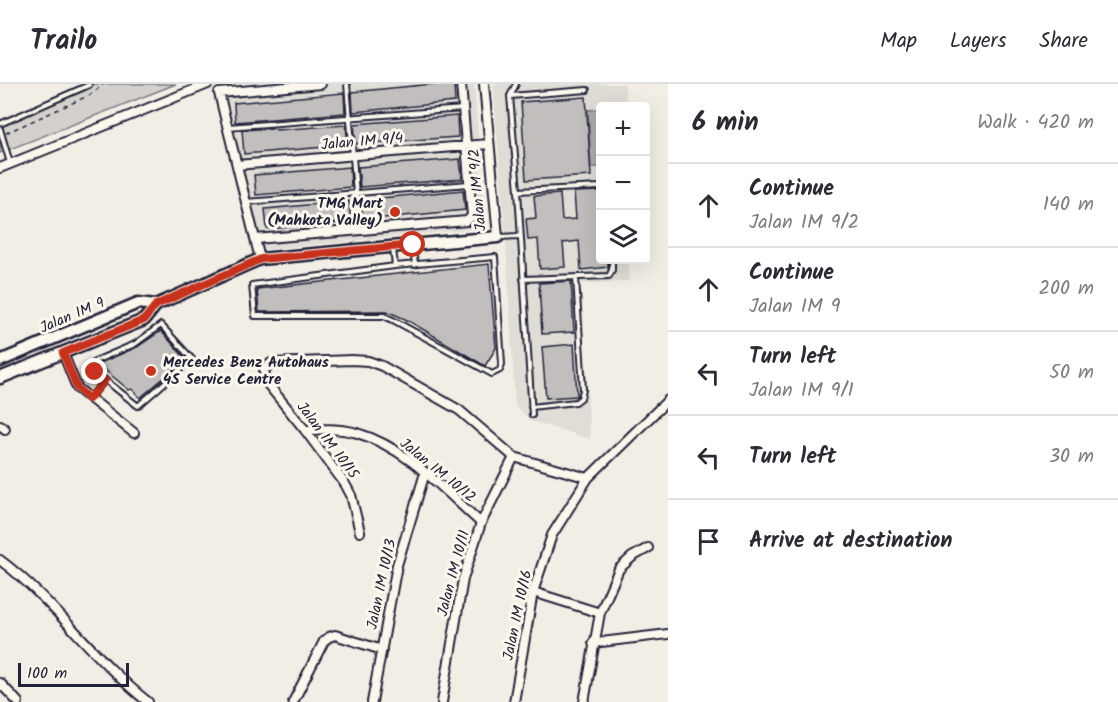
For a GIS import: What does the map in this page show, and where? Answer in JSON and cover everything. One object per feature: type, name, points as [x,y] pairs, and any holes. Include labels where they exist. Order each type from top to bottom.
[{"type":"street","points":[[0,168],[208,84]]},
{"type":"street","points":[[261,259],[219,93],[321,84]]},
{"type":"street","points":[[256,238],[467,221],[472,216],[461,84]]},
{"type":"street","name":"Jalan IM 9/2","points":[[261,259],[498,237],[484,84]]},
{"type":"street","name":"Jalan IM 9/4","points":[[237,165],[489,144]]},
{"type":"street","name":"Jalan IM 9","points":[[0,378],[144,320],[156,305],[261,259]]},
{"type":"street","name":"Jalan IM 9","points":[[0,362],[138,303],[156,305]]},
{"type":"street","points":[[124,309],[130,311],[133,316],[132,324]]},
{"type":"street","points":[[113,314],[113,320],[119,330]]},
{"type":"street","points":[[63,353],[77,388],[134,433]]},
{"type":"street","name":"Jalan IM 10/15","points":[[360,532],[351,495],[305,430],[266,382],[264,372],[271,363],[368,361],[459,410],[514,457],[588,478]]},
{"type":"street","name":"Jalan IM 10/16","points":[[514,702],[533,592],[552,535],[588,478],[668,400]]},
{"type":"street","name":"Jalan IM 10/12","points":[[305,430],[336,429],[355,432],[374,439],[406,458],[481,523]]},
{"type":"street","name":"Jalan IM 10/11","points":[[442,702],[457,600],[481,523],[514,457]]},
{"type":"street","name":"Jalan IM 10/13","points":[[372,702],[397,565],[425,473]]},
{"type":"street","points":[[584,702],[600,613],[619,569],[632,557],[648,548]]},
{"type":"street","points":[[0,560],[39,594],[120,680],[148,702]]},
{"type":"street","points":[[533,592],[600,613]]},
{"type":"street","points":[[593,643],[668,634]]},
{"type":"street","points":[[293,702],[324,641],[329,637],[335,635],[382,650]]},
{"type":"street","points":[[0,683],[18,702]]},
{"type":"lane","points":[[347,84],[359,230]]},
{"type":"lane","points":[[516,84],[510,96],[519,191],[532,415]]},
{"type":"lane","points":[[0,124],[89,85]]},
{"type":"lane","points":[[510,96],[587,90]]},
{"type":"lane","points":[[228,127],[464,109]]},
{"type":"lane","points":[[0,129],[10,164]]},
{"type":"lane","points":[[246,202],[469,184]]},
{"type":"lane","points":[[519,191],[596,187]]},
{"type":"lane","points":[[498,237],[520,236]]},
{"type":"lane","points":[[413,245],[415,265]]},
{"type":"lane","points":[[393,246],[395,267]]},
{"type":"lane","points":[[495,257],[502,364],[496,373],[487,373],[384,316],[255,316],[252,285],[395,267],[495,257]]},
{"type":"lane","points":[[523,279],[609,276],[612,264]]},
{"type":"lane","points":[[531,406],[576,402],[581,398],[583,390],[576,278]]},
{"type":"lane","points":[[161,325],[192,359],[138,406],[105,380],[95,372],[95,361],[135,344],[161,325]]},
{"type":"lane","points":[[89,399],[105,380]]},
{"type":"path","points":[[1,135],[90,96],[104,84]]},
{"type":"shaded area","points":[[94,84],[176,84],[0,153],[0,126],[88,89]]},
{"type":"shaded area","points":[[256,84],[474,84],[485,224],[482,228],[260,250],[214,92],[222,87]]},
{"type":"shaded area","points":[[493,84],[625,84],[626,102],[596,102],[596,264],[629,264],[629,281],[581,284],[590,439],[531,421],[515,406],[506,243]]},
{"type":"shaded area","points":[[596,109],[596,167],[591,167],[588,110]]},
{"type":"building","points":[[454,84],[455,102],[353,112],[352,92]]},
{"type":"building","points":[[344,93],[345,113],[235,122],[234,103]]},
{"type":"building","points":[[586,97],[591,176],[526,180],[521,102]]},
{"type":"building","points":[[457,116],[458,137],[356,144],[354,124]]},
{"type":"building","points":[[346,125],[348,145],[244,154],[242,130]]},
{"type":"building","points":[[460,159],[462,179],[360,187],[358,167]]},
{"type":"building","points":[[350,167],[351,187],[256,195],[254,175]]},
{"type":"building","points":[[463,190],[465,210],[363,220],[361,200]]},
{"type":"building","points":[[596,191],[596,264],[608,264],[608,267],[581,270],[579,241],[563,243],[565,267],[540,269],[538,239],[528,240],[526,219],[536,218],[534,196],[560,194],[562,220],[576,219],[574,192]]},
{"type":"building","points":[[349,201],[351,222],[267,229],[265,209]]},
{"type":"building","points":[[489,264],[496,348],[485,366],[407,320],[387,311],[259,312],[257,289]]},
{"type":"building","points":[[571,281],[574,332],[542,334],[539,283]]},
{"type":"building","points":[[161,331],[186,359],[140,398],[132,389],[129,390],[100,366],[100,363],[137,347]]},
{"type":"building","points":[[574,344],[577,396],[546,398],[542,347]]},
{"type":"place","name":"TMG Mart (Mahkota Valley)","points":[[395,212]]},
{"type":"place","name":"Mercedes Benz Autohaus 4S Service Centre","points":[[151,371]]},
{"type":"route","points":[[95,372],[105,380],[89,399],[77,388],[63,353],[144,320],[156,305],[261,259],[413,245]]}]
